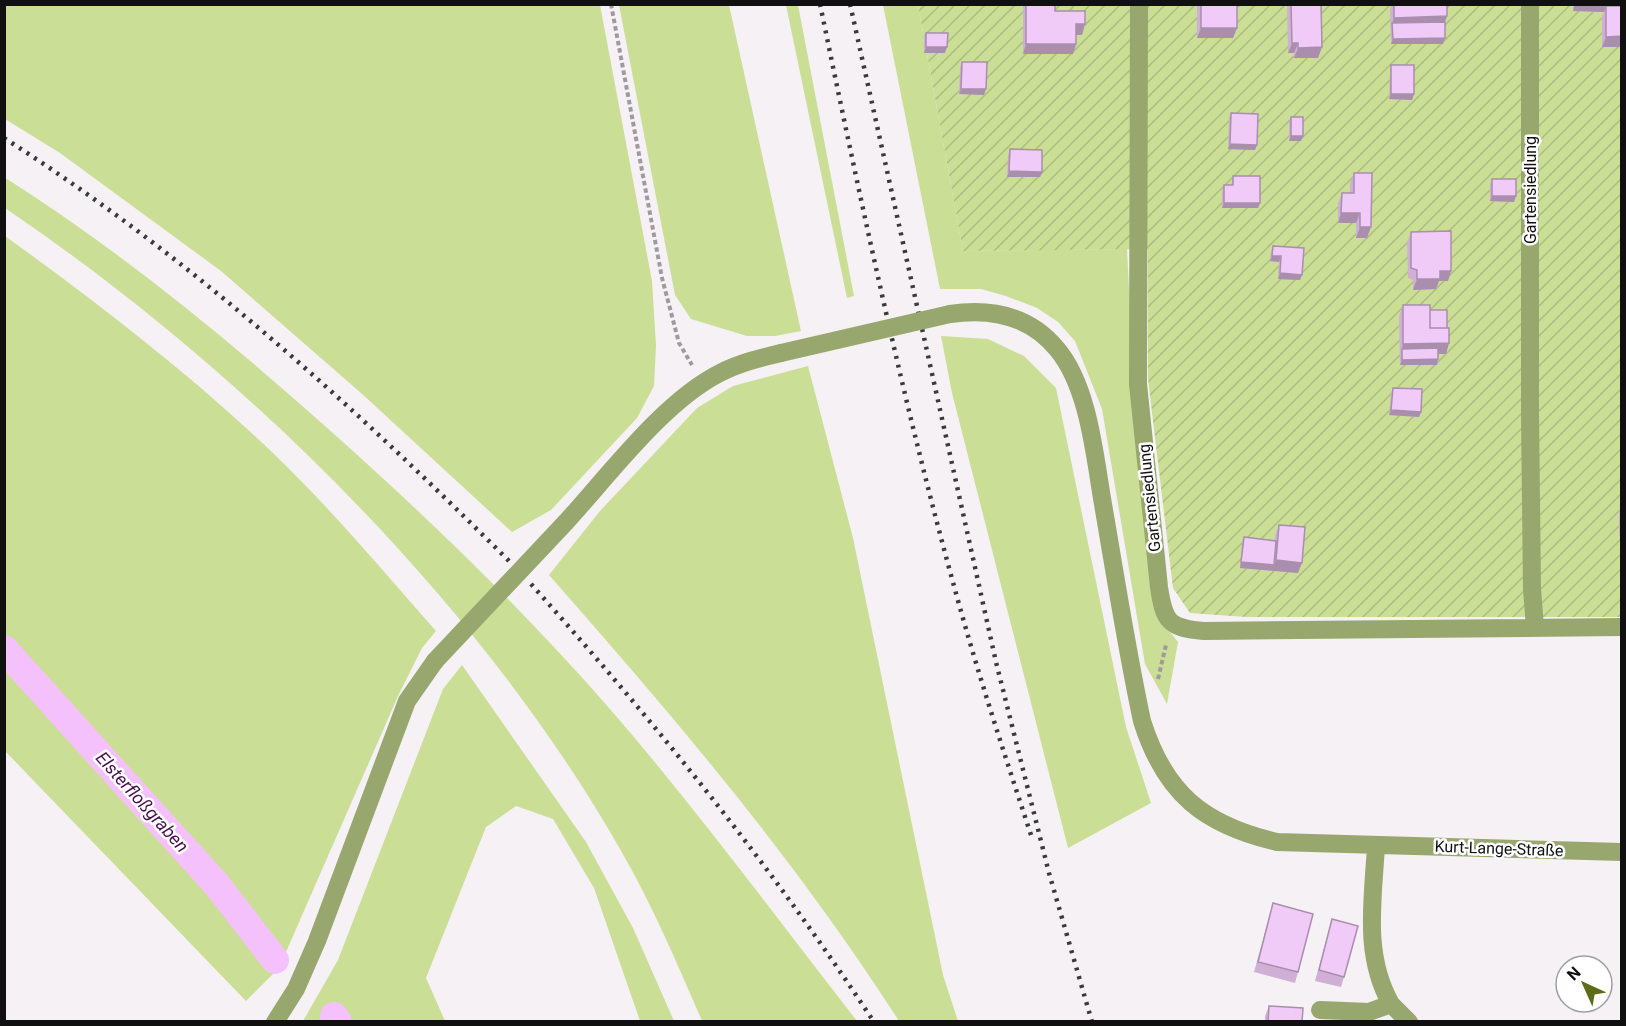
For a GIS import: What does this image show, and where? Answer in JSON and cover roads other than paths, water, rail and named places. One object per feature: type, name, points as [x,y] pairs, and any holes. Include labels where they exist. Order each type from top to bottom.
[{"type":"street","name":"Gartensiedlung","points":[[1139,4],[1138,384],[1159,587],[1162,606],[1168,621],[1179,628],[1204,631],[1535,628],[1532,589],[1530,416],[1530,4]]},
{"type":"street","name":"Kurt-Lange-Straße","points":[[275,1022],[296,989],[317,941],[407,701],[435,661],[659,419],[703,382],[737,366],[781,353],[950,314],[982,310],[1001,313],[1020,321],[1049,340],[1066,363],[1075,381],[1089,429],[1138,700],[1149,744],[1181,796],[1213,820],[1232,830],[1277,842],[1622,852]]},
{"type":"street","points":[[1535,628],[1622,627]]},
{"type":"street","points":[[1376,846],[1371,913],[1373,955],[1383,990],[1391,1004],[1409,1022]]},
{"type":"street","points":[[1320,1010],[1369,1012],[1391,1004]]},
{"type":"waterway","name":"Elsterfloßgraben","points":[[4,649],[217,885],[275,960]]},
{"type":"waterway","name":"Elsterfloßgraben","points":[[334,1016],[338,1022]]},
{"type":"railway","points":[[820,4],[867,228],[937,524],[965,627],[1031,835]]},
{"type":"railway","points":[[850,4],[996,662],[1049,873],[1092,1022]]},
{"type":"railway","points":[[4,138],[140,232],[205,283],[330,390],[509,561]]},
{"type":"railway","points":[[531,584],[623,690],[711,797],[794,907],[874,1022]]}]
